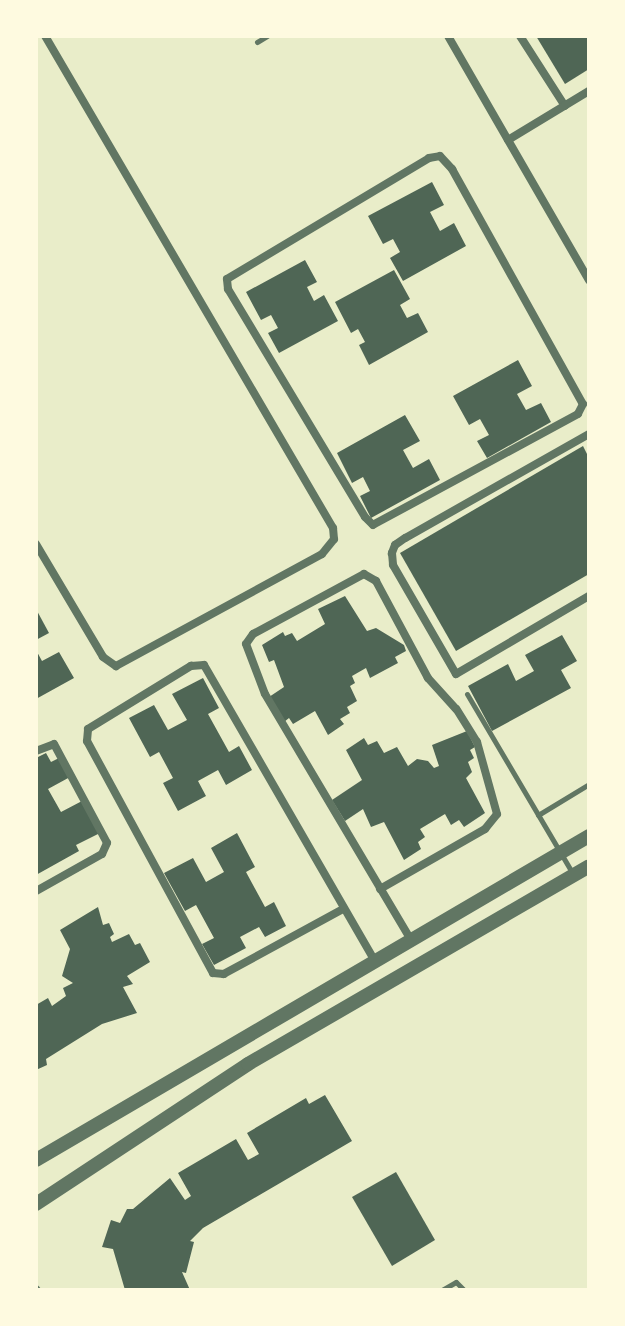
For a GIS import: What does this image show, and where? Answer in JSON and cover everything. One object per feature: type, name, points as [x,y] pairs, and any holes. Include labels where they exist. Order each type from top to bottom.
[{"type":"street","points":[[36,544],[103,657],[116,666],[322,554],[334,539],[333,528],[45,36]]},
{"type":"street","points":[[448,36],[589,280]]},
{"type":"street","points":[[520,36],[565,106]]},
{"type":"street","points":[[508,140],[589,91]]},
{"type":"street","points":[[440,156],[452,169],[579,393],[583,404],[578,414],[373,525],[365,517],[228,289],[227,279],[429,158],[440,156]]},
{"type":"street","points":[[579,393],[589,388]]},
{"type":"street","points":[[589,434],[405,538],[395,545],[392,553],[393,565],[456,674],[589,596]]},
{"type":"street","points":[[380,889],[485,829],[497,814],[477,742],[456,709],[428,678],[376,581],[364,574],[253,634],[246,644],[265,694],[380,889],[411,940]]},
{"type":"street","points":[[343,909],[224,974],[213,973],[87,741],[88,729],[191,666],[204,665],[375,961]]},
{"type":"street","points":[[36,751],[54,744],[107,843],[102,854],[36,891]]},
{"type":"street","points":[[36,1160],[589,836]]},
{"type":"street","points":[[36,1204],[248,1064],[589,866]]},
{"type":"lane","points":[[257,42],[267,36]]},
{"type":"lane","points":[[467,694],[574,875]]},
{"type":"lane","points":[[538,815],[589,784]]},
{"type":"lane","points":[[442,1290],[456,1282],[464,1290]]},
{"type":"building","points":[[536,36],[589,36],[589,69],[565,84]]},
{"type":"building","points":[[432,182],[444,205],[430,212],[440,231],[454,223],[466,246],[403,281],[390,258],[400,252],[393,239],[383,244],[368,216]]},
{"type":"building","points":[[305,260],[317,282],[307,287],[314,301],[324,295],[338,321],[279,353],[268,333],[278,328],[271,315],[261,320],[246,292]]},
{"type":"building","points":[[394,270],[410,299],[400,305],[407,318],[418,313],[428,332],[369,365],[359,345],[365,342],[358,329],[351,333],[335,302]]},
{"type":"building","points":[[518,360],[532,386],[517,394],[526,410],[541,403],[551,422],[487,458],[477,441],[489,435],[480,419],[469,425],[453,396]]},
{"type":"building","points":[[405,415],[420,441],[403,450],[413,468],[429,459],[440,480],[371,518],[360,496],[370,491],[363,477],[352,483],[337,453]]},
{"type":"building","points":[[583,446],[589,458],[589,574],[456,651],[400,553]]},
{"type":"building","points":[[345,596],[367,631],[376,628],[404,645],[406,651],[395,657],[398,663],[370,678],[366,668],[352,676],[355,683],[350,686],[357,701],[347,707],[350,713],[340,719],[344,724],[328,735],[315,711],[293,724],[289,718],[284,722],[269,697],[284,687],[274,660],[269,662],[262,645],[283,632],[285,636],[292,633],[297,641],[325,624],[318,609]]},
{"type":"building","points":[[36,609],[49,633],[36,640]]},
{"type":"building","points":[[562,635],[577,661],[561,670],[571,688],[492,731],[468,686],[508,664],[516,681],[534,671],[525,655]]},
{"type":"building","points":[[36,650],[42,661],[59,652],[74,678],[36,699]]},
{"type":"building","points":[[203,678],[219,708],[208,714],[229,752],[239,746],[252,770],[226,785],[218,770],[198,781],[206,796],[178,811],[163,783],[173,778],[159,752],[150,757],[129,718],[154,705],[168,730],[187,720],[172,694]]},
{"type":"building","points":[[467,731],[475,747],[470,750],[474,758],[468,762],[472,772],[466,778],[485,813],[464,827],[459,820],[451,825],[445,814],[420,829],[425,837],[418,842],[421,849],[404,860],[384,822],[371,827],[363,809],[345,821],[332,800],[362,780],[346,750],[364,738],[368,745],[377,741],[384,753],[397,747],[408,766],[417,759],[428,761],[434,768],[439,766],[432,745]]},
{"type":"building","points":[[46,753],[51,762],[59,758],[70,777],[48,789],[61,812],[82,801],[100,833],[76,845],[79,851],[36,875],[36,758]]},
{"type":"building","points":[[237,833],[255,867],[246,872],[265,907],[274,902],[286,926],[265,937],[259,927],[240,937],[246,948],[214,965],[202,944],[214,938],[196,905],[185,911],[164,873],[193,858],[206,882],[224,872],[211,848]]},
{"type":"building","points":[[98,907],[103,925],[109,923],[114,934],[110,937],[112,942],[129,934],[135,945],[140,943],[150,962],[127,976],[133,984],[123,987],[137,1013],[102,1024],[46,1059],[47,1065],[36,1070],[36,1005],[48,998],[52,1006],[66,996],[63,988],[73,983],[62,976],[70,949],[60,930]]},
{"type":"building","points":[[325,1095],[352,1141],[203,1228],[190,1241],[194,1242],[186,1273],[182,1272],[190,1290],[125,1290],[113,1249],[102,1247],[111,1220],[120,1223],[127,1209],[133,1209],[170,1178],[185,1200],[191,1196],[178,1173],[236,1139],[248,1160],[259,1154],[247,1133],[306,1098],[309,1104]]},
{"type":"building","points":[[396,1172],[435,1240],[392,1266],[352,1197]]}]
